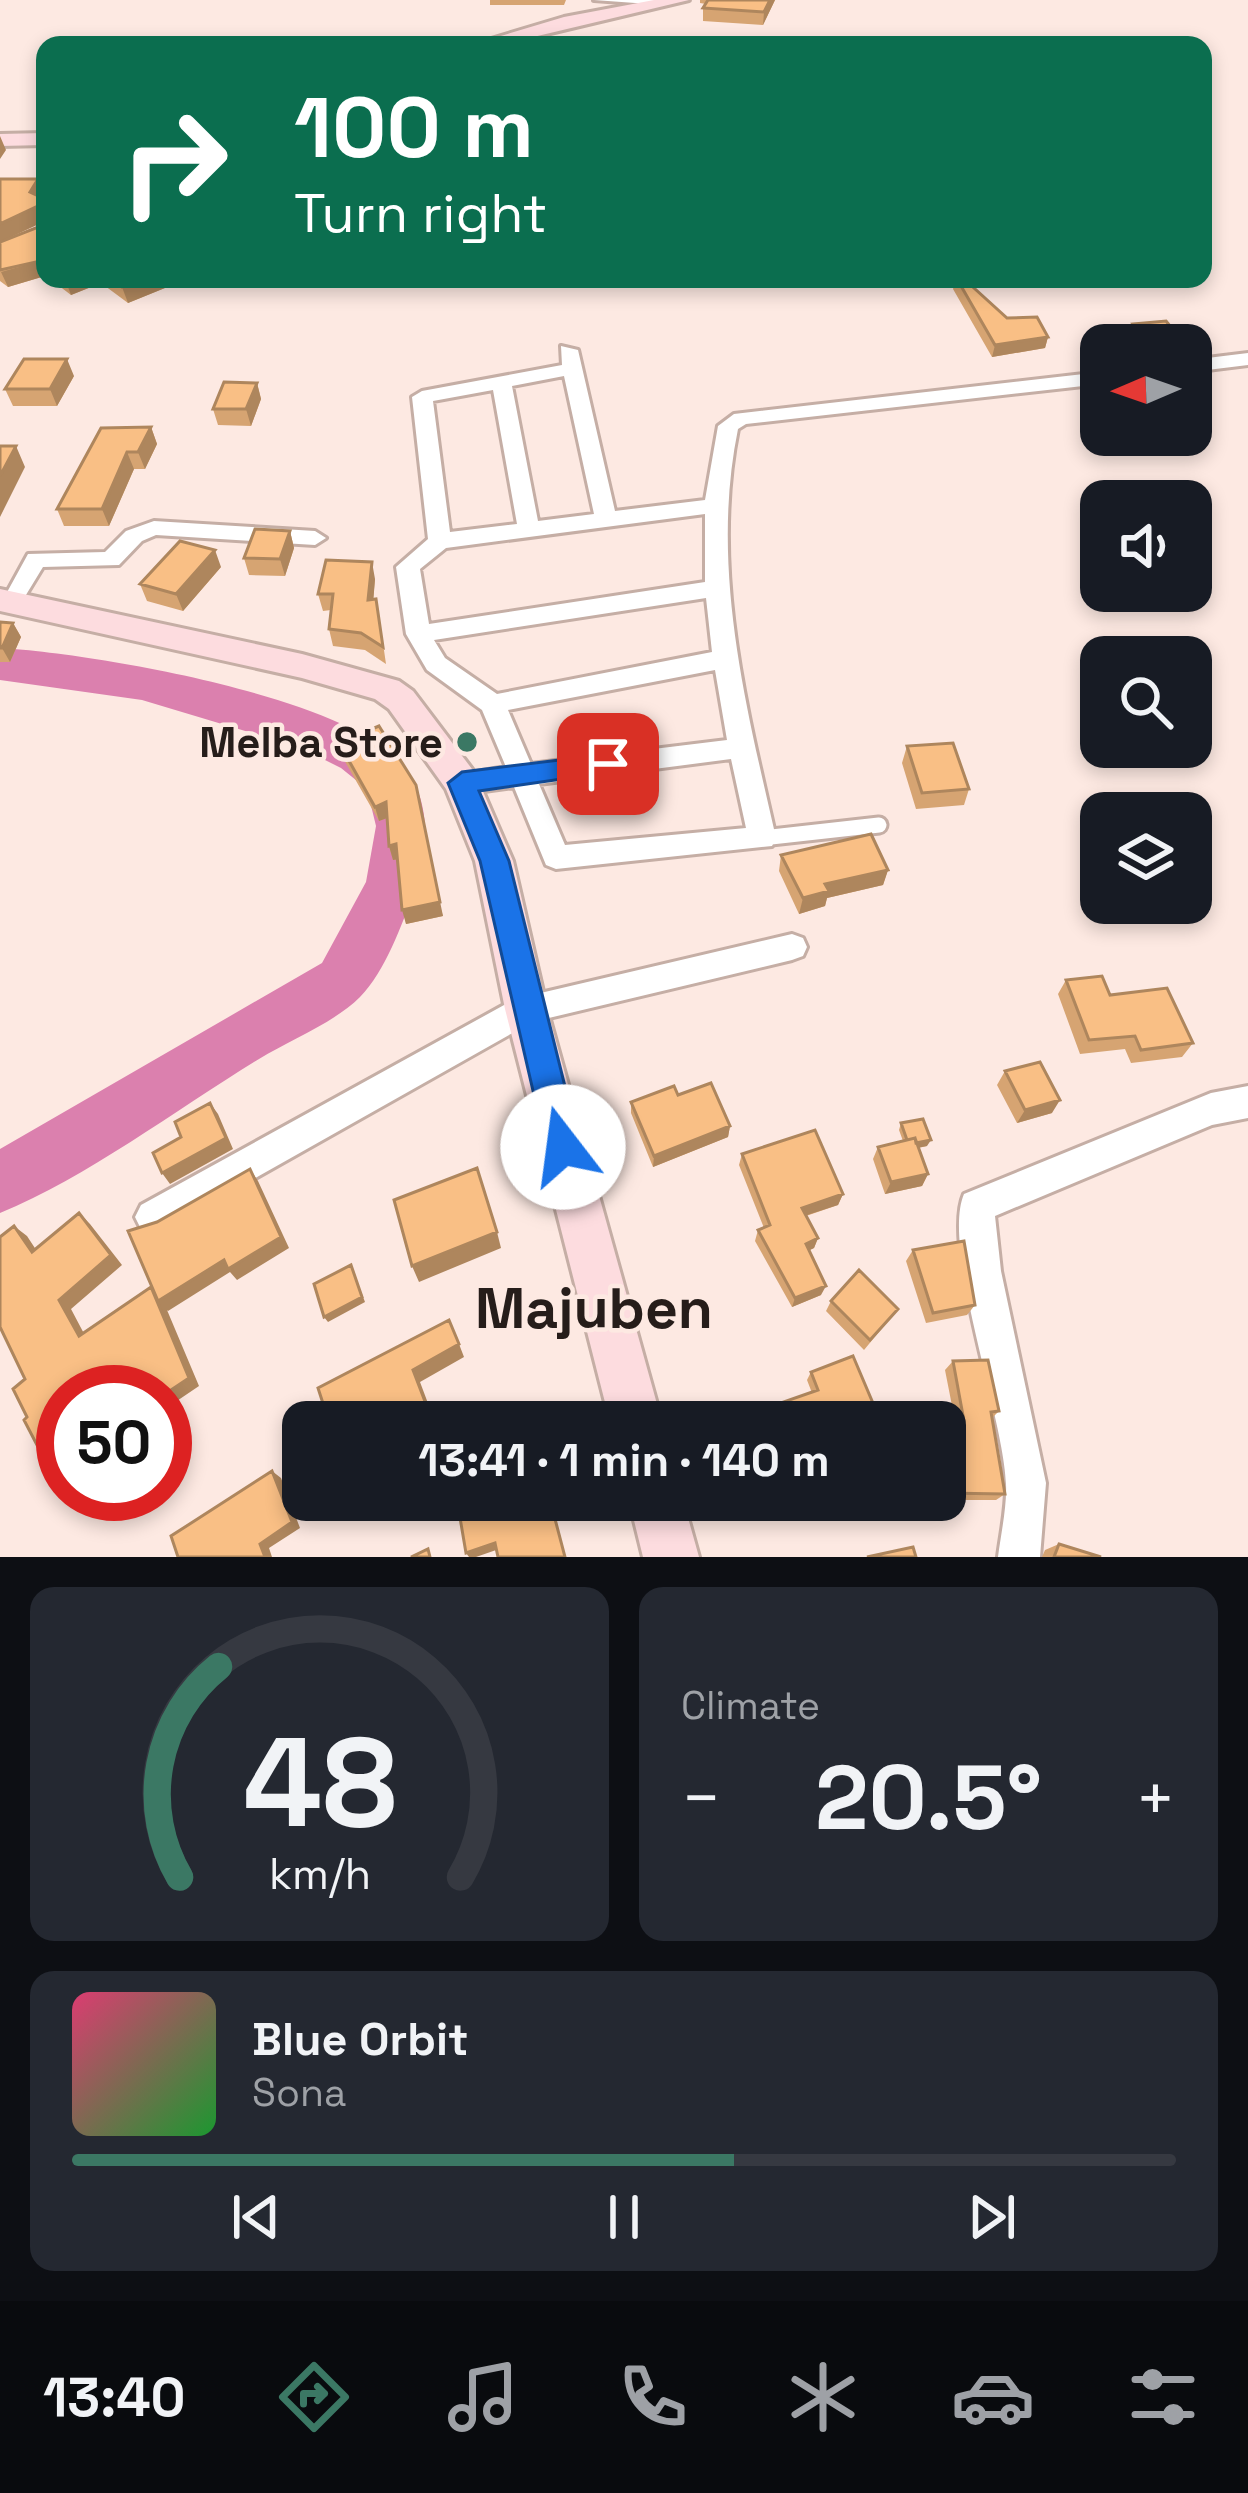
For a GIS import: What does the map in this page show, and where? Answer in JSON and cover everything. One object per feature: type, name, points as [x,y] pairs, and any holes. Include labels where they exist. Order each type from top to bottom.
[{"type":"main road","points":[[512,36],[682,0]]},
{"type":"main road","points":[[0,140],[36,139]]},
{"type":"main road","points":[[5,601],[302,666],[387,690],[401,700],[462,783],[494,861],[526,1009],[630,1401]]},
{"type":"main road","points":[[662,1521],[671,1557]]},
{"type":"street","points":[[601,0],[649,0]]},
{"type":"street","points":[[1212,364],[1248,359]]},
{"type":"street","points":[[440,541],[422,397],[502,383],[570,360],[607,519]]},
{"type":"street","points":[[719,505],[440,541],[408,567],[418,634],[436,664],[493,704],[518,775],[556,857],[762,838],[723,659],[718,589],[719,505],[717,464],[728,426],[741,418],[1080,380]]},
{"type":"street","points":[[502,383],[529,530]]},
{"type":"street","points":[[5,601],[36,559],[111,560],[134,536],[154,527],[315,538]]},
{"type":"street","points":[[418,634],[718,589]]},
{"type":"street","points":[[493,704],[723,659]]},
{"type":"street","points":[[462,783],[742,748]]},
{"type":"street","points":[[154,1217],[526,1009],[792,947]]},
{"type":"street","points":[[1019,1557],[1026,1483],[983,1271],[976,1206],[1211,1109],[1248,1102]]},
{"type":"lane","points":[[762,838],[879,826]]},
{"type":"building","points":[[708,0],[770,0],[764,12],[703,8]]},
{"type":"building","points":[[0,179],[36,179],[30,192],[36,195],[36,207],[0,224]]},
{"type":"building","points":[[36,228],[36,262],[0,270],[0,242]]},
{"type":"building","points":[[962,288],[974,288],[1007,318],[1037,317],[1048,337],[995,345]]},
{"type":"building","points":[[24,359],[67,359],[50,389],[5,389]]},
{"type":"building","points":[[224,382],[257,383],[246,409],[213,409]]},
{"type":"building","points":[[151,427],[138,452],[127,452],[102,509],[57,509],[101,428]]},
{"type":"building","points":[[0,446],[16,446],[0,476]]},
{"type":"building","points":[[255,529],[290,531],[280,559],[244,558]]},
{"type":"building","points":[[180,541],[215,550],[176,594],[140,584]]},
{"type":"building","points":[[326,560],[372,562],[368,600],[376,599],[383,647],[361,633],[329,629],[333,594],[318,594]]},
{"type":"building","points":[[0,622],[13,623],[2,648],[0,648]]},
{"type":"building","points":[[379,726],[416,785],[440,902],[402,910],[396,844],[389,846],[386,802],[375,807],[339,743]]},
{"type":"building","points":[[953,743],[969,789],[922,793],[907,746]]},
{"type":"building","points":[[871,834],[888,870],[825,884],[829,891],[803,898],[781,855]]},
{"type":"building","points":[[1102,976],[1110,995],[1167,988],[1193,1043],[1141,1050],[1135,1036],[1089,1040],[1066,980]]},
{"type":"building","points":[[1040,1062],[1060,1100],[1025,1110],[1005,1071]]},
{"type":"building","points":[[711,1083],[730,1126],[654,1156],[631,1102],[674,1086],[678,1095]]},
{"type":"building","points":[[210,1103],[226,1138],[162,1173],[153,1153],[181,1137],[175,1122]]},
{"type":"building","points":[[923,1119],[931,1140],[907,1140],[901,1123]]},
{"type":"building","points":[[815,1130],[843,1194],[802,1208],[818,1238],[806,1244],[826,1286],[795,1298],[758,1230],[770,1225],[742,1154]]},
{"type":"building","points":[[915,1138],[928,1174],[891,1182],[878,1147]]},
{"type":"building","points":[[477,1168],[497,1232],[412,1266],[394,1200]]},
{"type":"building","points":[[250,1169],[281,1237],[228,1269],[224,1260],[158,1301],[128,1231],[157,1222]]},
{"type":"building","points":[[79,1213],[111,1255],[59,1300],[79,1336],[151,1287],[184,1365],[36,1365],[36,1443],[13,1389],[25,1379],[0,1327],[0,1237],[14,1226],[32,1252]]},
{"type":"building","points":[[964,1241],[975,1305],[933,1313],[913,1250]]},
{"type":"building","points":[[351,1265],[362,1297],[324,1317],[314,1284]]},
{"type":"building","points":[[859,1270],[898,1309],[870,1340],[831,1301]]},
{"type":"building","points":[[449,1320],[459,1344],[413,1370],[425,1401],[322,1401],[318,1388]]},
{"type":"building","points":[[853,1356],[872,1401],[786,1401],[818,1390],[811,1372]]},
{"type":"building","points":[[988,1360],[999,1411],[991,1412],[1005,1494],[966,1493],[966,1401],[960,1401],[953,1361]]},
{"type":"building","points":[[272,1471],[282,1496],[282,1521],[292,1522],[260,1544],[265,1557],[178,1557],[171,1536]]},
{"type":"building","points":[[461,1521],[556,1521],[565,1557],[498,1557],[495,1543],[466,1553]]},
{"type":"building","points":[[1059,1544],[1101,1557],[1054,1557]]},
{"type":"building","points":[[913,1547],[916,1557],[867,1557]]},
{"type":"waterway","points":[[0,664],[142,684],[316,734],[358,755],[384,776],[396,800],[401,826],[392,882],[368,936],[341,980],[0,1183]]},
{"type":"place","name":"Melba Store","points":[[467,742]]},
{"type":"district","name":"Majuben","points":[[594,1308]]},
{"type":"route","points":[[563,1147],[526,1009],[494,861],[462,783],[608,764]]}]
